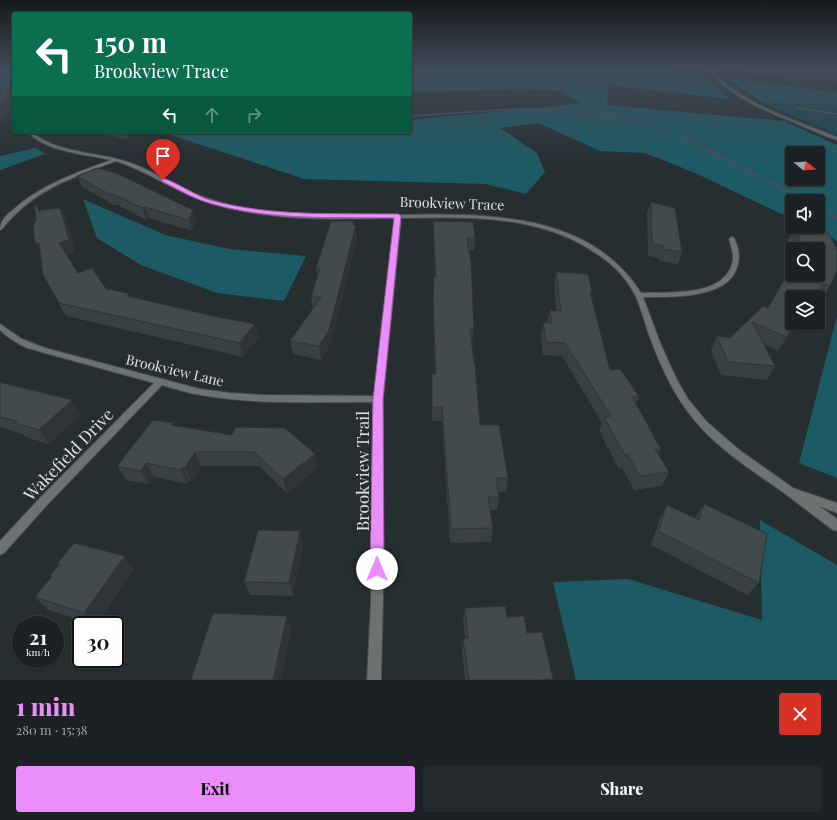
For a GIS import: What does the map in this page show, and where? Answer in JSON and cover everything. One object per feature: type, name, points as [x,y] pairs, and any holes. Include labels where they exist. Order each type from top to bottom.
[{"type":"street","points":[[753,101],[837,139]]},
{"type":"street","name":"Brookview Trace","points":[[31,134],[33,137],[50,144],[115,160],[135,167],[207,200],[227,206],[261,212],[294,214],[490,218],[528,223],[560,232],[588,245],[612,262],[627,278],[639,295],[664,365],[677,390],[689,408],[714,435],[741,459],[837,526]]},
{"type":"street","points":[[0,228],[13,213],[39,193],[71,177],[115,160]]},
{"type":"street","name":"Brookview Trail","points":[[374,680],[377,600],[378,399],[398,216]]},
{"type":"street","points":[[639,295],[698,292],[718,287],[734,272],[737,262],[732,239]]},
{"type":"street","name":"Brookview Lane","points":[[0,326],[20,343],[200,392],[231,396],[378,399]]},
{"type":"street","name":"Wakefield Drive","points":[[0,549],[43,502],[160,382]]},
{"type":"street","name":"Brookview Trace","points":[[784,488],[837,508]]},
{"type":"shaded area","points":[[576,101],[607,101],[607,105],[784,121],[837,145],[837,241],[822,234],[825,234],[825,194],[785,194],[785,216],[695,173],[645,153],[600,151],[538,123],[500,128],[537,153],[545,172],[526,194],[485,184],[304,179],[168,134],[412,134],[412,120],[580,103]]},
{"type":"shaded area","points":[[760,101],[837,101],[837,135]]},
{"type":"shaded area","points":[[760,101],[837,101],[837,105]]},
{"type":"shaded area","points":[[36,148],[45,154],[0,170],[0,156]]},
{"type":"shaded area","points":[[83,199],[165,235],[229,249],[306,256],[284,301],[217,293],[141,265],[97,238]]},
{"type":"shaded area","points":[[837,316],[837,478],[799,463]]},
{"type":"shaded area","points":[[760,520],[837,565],[837,680],[576,680],[553,582],[628,579],[762,620]]},
{"type":"building","points":[[0,101],[3,101],[0,108]]},
{"type":"building","points":[[97,168],[116,173],[193,210],[189,220],[145,207],[142,208],[114,194],[109,194],[77,176]]},
{"type":"building","points":[[34,202],[40,212],[40,210],[60,208],[69,240],[59,243],[78,273],[92,268],[107,290],[109,289],[130,294],[127,296],[218,317],[255,324],[239,343],[59,303],[43,275],[39,243],[35,243],[33,227],[36,220]]},
{"type":"building","points":[[651,202],[675,208],[682,252],[663,249],[663,246],[652,244]]},
{"type":"building","points":[[331,221],[354,221],[353,225],[356,225],[329,330],[319,346],[290,341],[321,297],[311,297],[320,268],[316,268]]},
{"type":"building","points":[[433,221],[473,222],[475,238],[467,238],[471,261],[474,329],[470,329],[475,363],[480,425],[499,425],[508,478],[496,478],[499,497],[488,497],[493,528],[451,529],[442,407],[432,407],[432,374],[436,374],[433,300],[434,277],[436,277]]},
{"type":"building","points":[[825,232],[828,232],[837,250],[837,271],[830,286],[823,284],[820,290],[785,290],[785,330],[792,330],[786,337],[752,322],[775,366],[728,362],[717,336],[730,338],[763,306],[768,308],[785,278],[785,282],[825,282],[825,242],[801,242],[797,234],[825,234]]},
{"type":"building","points":[[556,272],[588,274],[592,292],[590,292],[610,370],[620,369],[639,396],[632,397],[661,449],[655,449],[669,472],[640,476],[628,455],[625,455],[604,417],[611,416],[565,343],[546,342],[543,323],[552,323],[550,310],[561,311]]},
{"type":"building","points":[[0,382],[72,400],[39,430],[15,423],[17,421],[0,417]]},
{"type":"building","points":[[153,420],[173,423],[171,425],[232,435],[235,427],[285,428],[315,454],[283,479],[254,452],[195,452],[185,468],[183,467],[181,470],[146,463],[141,471],[117,466]]},
{"type":"building","points":[[704,504],[767,534],[759,583],[658,531],[667,505],[699,520]]},
{"type":"building","points":[[258,530],[300,531],[289,583],[244,582]]},
{"type":"building","points":[[74,543],[125,556],[84,613],[35,597],[52,576],[50,575],[60,564],[57,564]]},
{"type":"building","points":[[505,606],[507,617],[524,616],[527,633],[542,632],[553,679],[469,680],[463,639],[468,638],[465,608]]},
{"type":"building","points":[[213,613],[287,616],[273,680],[191,680]]},
{"type":"waterway","points":[[412,116],[533,109],[594,112],[624,118],[654,126],[684,138],[794,194]]},
{"type":"waterway","points":[[825,211],[837,218]]},
{"type":"route","points":[[163,180],[191,194],[216,204],[244,210],[294,214],[398,216],[378,399],[377,569]]}]
